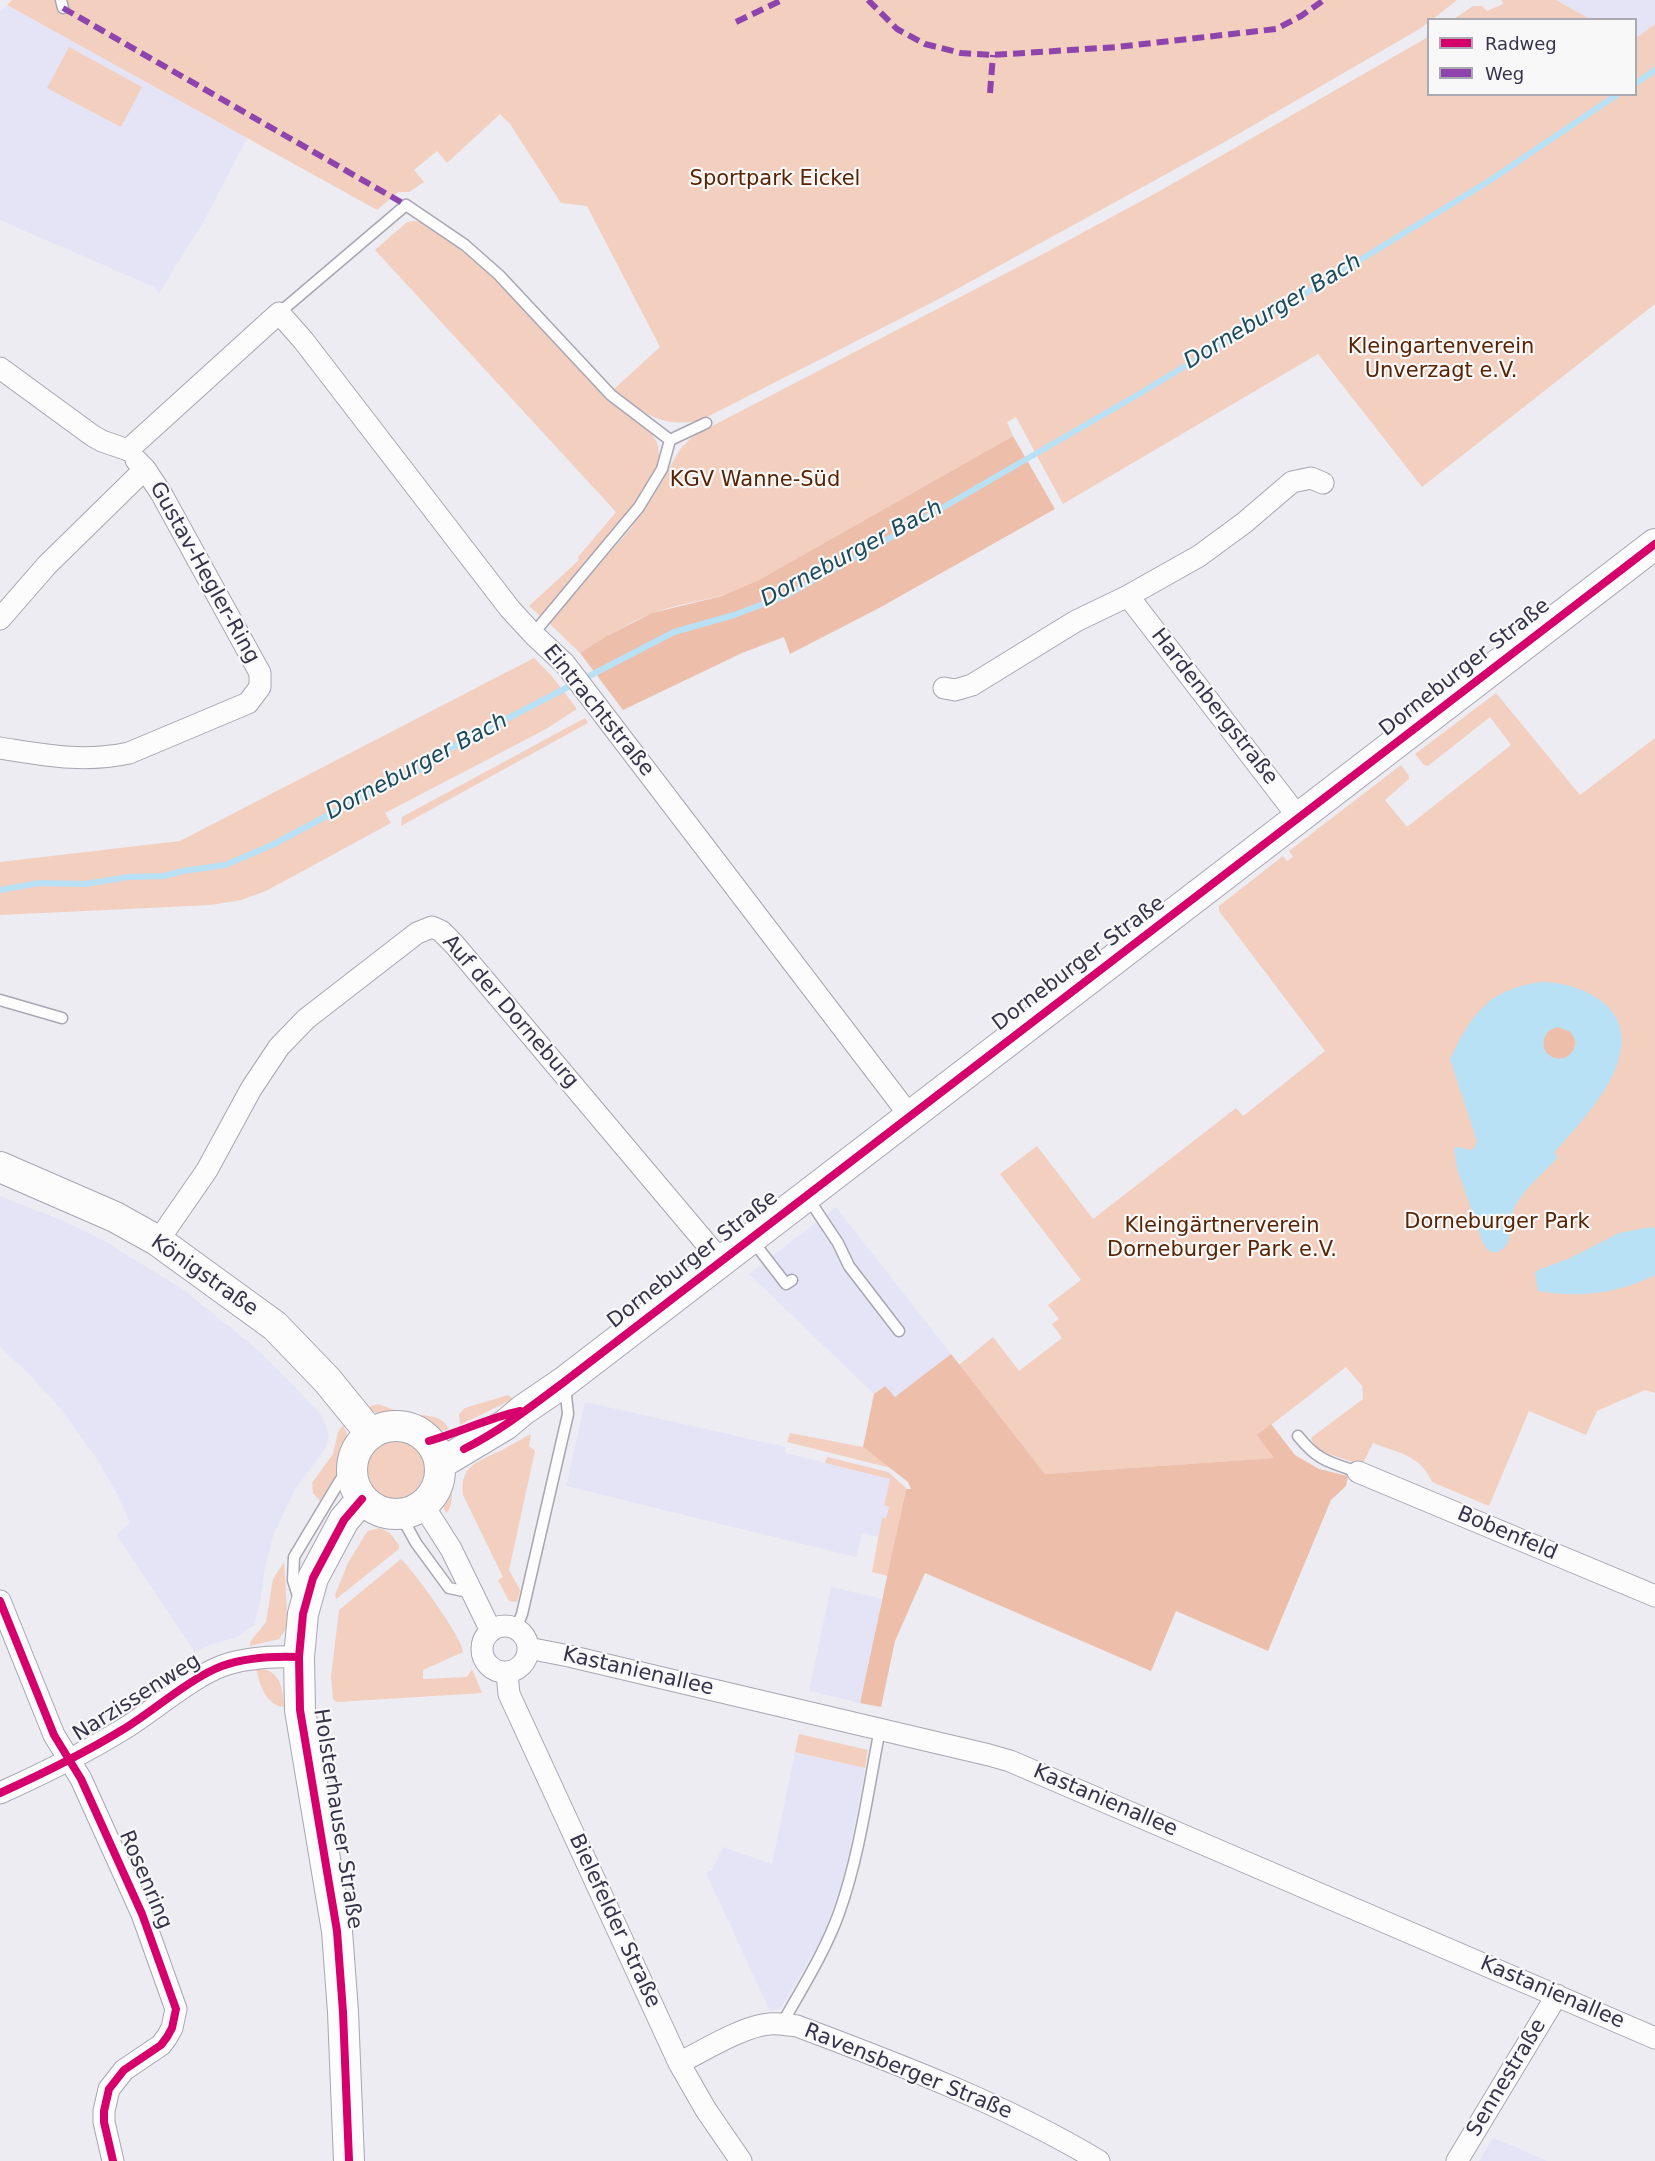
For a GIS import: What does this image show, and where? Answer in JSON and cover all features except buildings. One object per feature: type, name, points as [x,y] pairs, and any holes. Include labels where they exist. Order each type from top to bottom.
[{"type":"street","points":[[0,368],[93,436],[128,450],[279,313]]},
{"type":"street","name":"Eintrachtstraße","points":[[279,313],[303,340],[510,609],[565,664],[910,1116]]},
{"type":"street","name":"Gustav-Hegler-Ring","points":[[0,748],[73,759],[110,757],[129,753],[248,702],[260,687],[260,673],[161,493],[128,450]]},
{"type":"street","points":[[0,619],[47,565],[145,470]]},
{"type":"street","points":[[944,688],[956,690],[972,685],[1076,621],[1128,596],[1199,556],[1244,523],[1292,482],[1311,478],[1323,483]]},
{"type":"street","name":"Dorneburger Straße","points":[[435,1453],[456,1433],[492,1418],[523,1410],[564,1382],[1655,544]]},
{"type":"street","name":"Hardenbergstraße","points":[[1128,596],[1299,818]]},
{"type":"street","name":"Auf der Dorneburg","points":[[158,1241],[207,1170],[255,1082],[279,1047],[306,1019],[417,933],[432,927],[441,931],[454,944],[721,1261]]},
{"type":"street","name":"Königstraße","points":[[0,1167],[115,1217],[158,1241],[275,1326],[327,1380],[371,1434]]},
{"type":"street","points":[[401,1426],[422,1434],[435,1453],[440,1476],[437,1487],[412,1510],[379,1511],[362,1499],[355,1489],[352,1464],[355,1452],[362,1442],[380,1429],[401,1426]]},
{"type":"street","name":"Bobenfeld","points":[[1358,1472],[1655,1596]]},
{"type":"street","name":"Holsterhauser Straße","points":[[348,2161],[338,1930],[300,1710],[299,1657],[303,1614],[313,1578],[344,1520],[362,1499]]},
{"type":"street","points":[[412,1510],[451,1549],[491,1631]]},
{"type":"street","name":"Rosenring","points":[[0,1601],[54,1735],[81,1779],[142,1914],[176,2009],[167,2037],[161,2045],[124,2070],[109,2089],[104,2122],[113,2161]]},
{"type":"street","points":[[503,1626],[516,1629],[526,1638],[528,1648],[524,1663],[507,1673],[488,1666],[482,1654],[483,1641],[491,1631],[503,1626]]},
{"type":"street","name":"Kastanienallee","points":[[528,1648],[989,1755],[1027,1768],[1655,2038]]},
{"type":"street","name":"Narzissenweg","points":[[0,1793],[69,1761],[123,1730],[221,1666],[250,1658],[299,1657]]},
{"type":"street","name":"Bielefelder Straße","points":[[507,1673],[509,1694],[679,2063],[706,2110],[741,2161]]},
{"type":"street","name":"Sennestraße","points":[[1457,2161],[1557,1995]]},
{"type":"street","name":"Ravensberger Straße","points":[[679,2063],[752,2027],[767,2024],[796,2026],[965,2092],[1028,2121],[1099,2161]]},
{"type":"lane","points":[[279,313],[406,205],[465,245],[499,275],[611,395],[670,440]]},
{"type":"lane","points":[[533,634],[639,507],[662,469],[670,440],[706,423]]},
{"type":"lane","points":[[0,1000],[62,1018]]},
{"type":"lane","points":[[806,1196],[835,1246],[899,1331]]},
{"type":"lane","points":[[750,1238],[786,1284],[792,1280]]},
{"type":"lane","points":[[516,1629],[522,1614],[568,1414],[564,1382]]},
{"type":"lane","points":[[1298,1436],[1321,1459],[1358,1472]]},
{"type":"lane","points":[[303,1614],[293,1580],[294,1557],[352,1464]]},
{"type":"lane","points":[[782,2024],[816,1964],[839,1914],[855,1857],[880,1729]]},
{"type":"shaded area","points":[[1556,0],[1655,0],[1655,24],[1637,37],[1637,18],[1588,18]]},
{"type":"shaded area","points":[[7,5],[247,138],[205,219],[159,293],[154,287],[0,220],[0,11]]},
{"type":"shaded area","points":[[1013,436],[1055,509],[881,607],[790,654],[784,637],[742,653],[623,710],[580,653],[605,637],[652,613],[722,596],[757,581]]},
{"type":"shaded area","points":[[1559,1027],[1570,1032],[1575,1043],[1570,1054],[1559,1059],[1548,1054],[1543,1043],[1548,1032]]},
{"type":"shaded area","points":[[0,1196],[61,1220],[103,1240],[184,1290],[259,1351],[321,1415],[329,1436],[326,1447],[294,1491],[273,1536],[254,1625],[238,1637],[215,1643],[195,1652],[116,1535],[130,1522],[99,1462],[61,1409],[0,1347]]},
{"type":"shaded area","points":[[836,1207],[951,1354],[895,1398],[885,1386],[874,1394],[749,1274]]},
{"type":"shaded area","points":[[951,1354],[1045,1474],[1274,1458],[1257,1435],[1271,1424],[1295,1455],[1319,1469],[1348,1476],[1346,1486],[1331,1500],[1268,1651],[1176,1611],[1151,1671],[925,1573],[895,1641],[881,1707],[860,1703],[906,1489],[911,1489],[908,1482],[863,1447],[874,1394],[885,1386],[895,1397]]},
{"type":"shaded area","points":[[585,1402],[786,1447],[785,1453],[890,1479],[884,1505],[889,1507],[886,1519],[882,1518],[879,1537],[862,1533],[856,1557],[566,1486]]},
{"type":"shaded area","points":[[831,1587],[882,1599],[860,1703],[809,1691]]},
{"type":"shaded area","points":[[795,1752],[865,1768],[849,1854],[823,1936],[783,2005],[780,2009],[770,2011],[706,1873],[712,1870],[723,1847],[772,1864]]},
{"type":"shaded area","points":[[1493,2138],[1506,2143],[1547,2161],[1479,2161]]},
{"type":"green space","name":"Sportpark Eickel","points":[[12,0],[1457,0],[1434,18],[1427,18],[1427,24],[1416,31],[1221,144],[935,301],[701,420],[688,422],[675,422],[654,417],[614,389],[660,347],[587,206],[561,203],[510,124],[500,114],[447,163],[437,151],[414,170],[424,182],[409,192],[398,192],[377,210],[7,5]]},
{"type":"green space","points":[[1502,0],[1556,0],[1588,18],[1455,18],[1473,6],[1482,6],[1487,11],[1503,4]]},
{"type":"green space","name":"Kleingartenverein Unverzagt e.V.","points":[[1655,24],[1655,304],[1422,487],[1318,354],[1063,504],[1016,417],[1007,422],[1013,436],[743,589],[653,613],[625,626],[580,653],[549,623],[631,528],[654,495],[681,448],[693,436],[1158,192],[1427,38],[1427,96],[1637,96],[1637,37]]},
{"type":"green space","points":[[69,47],[142,87],[121,127],[47,88]]},
{"type":"green space","name":"KGV Wanne-Süd","points":[[414,221],[432,228],[486,272],[596,387],[617,407],[651,433],[658,447],[659,456],[654,471],[643,491],[609,538],[541,617],[529,606],[579,560],[578,557],[616,512],[375,250],[407,222]]},
{"type":"green space","points":[[534,658],[551,675],[577,709],[546,729],[385,813],[391,823],[266,891],[241,900],[211,905],[0,915],[0,862],[180,841]]},
{"type":"green space","name":"Dorneburger Park","points":[[1496,693],[1580,795],[1655,738],[1655,1393],[1645,1390],[1597,1411],[1586,1435],[1529,1411],[1489,1506],[1432,1482],[1422,1466],[1415,1460],[1373,1443],[1362,1465],[1320,1451],[1311,1440],[1312,1437],[1363,1399],[1362,1386],[1346,1367],[1258,1435],[1275,1458],[1045,1474],[959,1365],[993,1337],[1019,1371],[1062,1338],[1052,1324],[1059,1319],[1048,1305],[1081,1280],[1000,1174],[1037,1146],[1093,1219],[1236,1108],[1243,1116],[1325,1051],[1219,911],[1219,906],[1283,856],[1287,861],[1293,857],[1289,851],[1401,765],[1409,779],[1385,800],[1407,827],[1511,745],[1490,717],[1428,766],[1424,765],[1415,754]]},
{"type":"green space","points":[[585,718],[588,723],[401,826],[402,817]]},
{"type":"green space","points":[[508,1395],[513,1399],[460,1425],[459,1414],[465,1408]]},
{"type":"green space","points":[[378,1404],[402,1412],[436,1418],[449,1429],[433,1430],[408,1420],[382,1415],[368,1407]]},
{"type":"green space","points":[[343,1425],[348,1444],[346,1454],[337,1474],[320,1501],[313,1493],[312,1483],[333,1454],[338,1432]]},
{"type":"green space","points":[[790,1433],[863,1447],[891,1468],[787,1442]]},
{"type":"green space","points":[[531,1434],[529,1446],[535,1451],[509,1570],[520,1590],[517,1602],[509,1601],[498,1580],[503,1577],[463,1495],[463,1485],[464,1477],[473,1465]]},
{"type":"green space","points":[[394,1439],[416,1448],[425,1470],[416,1492],[394,1501],[372,1492],[363,1470],[372,1448]]},
{"type":"green space","points":[[827,1457],[888,1472],[906,1488],[888,1576],[872,1572],[882,1518],[886,1518],[889,1507],[884,1505],[890,1479],[825,1463]]},
{"type":"green space","points":[[454,1473],[451,1505],[446,1513],[442,1499],[446,1476]]},
{"type":"green space","points":[[380,1528],[390,1533],[399,1545],[399,1549],[336,1599],[335,1595],[348,1563],[365,1535],[368,1531]]},
{"type":"green space","points":[[401,1559],[447,1619],[463,1652],[423,1670],[423,1679],[467,1677],[472,1669],[482,1693],[337,1702],[333,1699],[331,1677],[339,1610]]},
{"type":"green space","points":[[284,1562],[288,1626],[279,1639],[250,1646],[250,1642],[266,1622],[273,1579]]},
{"type":"green space","points":[[256,1669],[270,1672],[279,1680],[284,1707],[272,1702],[264,1693]]},
{"type":"green space","points":[[799,1734],[868,1750],[865,1768],[795,1752]]},
{"type":"water","points":[[1541,982],[1558,983],[1591,994],[1605,1004],[1618,1022],[1622,1041],[1618,1062],[1609,1083],[1596,1103],[1554,1153],[1558,1157],[1521,1197],[1513,1211],[1508,1243],[1501,1250],[1494,1252],[1488,1250],[1482,1241],[1457,1168],[1454,1148],[1471,1150],[1477,1141],[1450,1059],[1466,1029],[1483,1007],[1507,991]],"holes":[[[1558,1027],[1571,1032],[1576,1042],[1573,1051],[1567,1057],[1560,1059],[1548,1054],[1544,1048],[1544,1040],[1548,1031]]]},
{"type":"water","points":[[1655,1228],[1655,1275],[1627,1286],[1598,1293],[1569,1294],[1538,1291],[1535,1273],[1538,1270],[1568,1259],[1619,1233]]},
{"type":"waterway","name":"Dorneburger Bach","points":[[1637,82],[1655,70]]},
{"type":"waterway","name":"Dorneburger Bach","points":[[0,890],[39,883],[85,884],[128,877],[164,876],[225,865],[272,845],[389,783],[426,767],[443,752],[674,632],[734,615],[787,595],[1139,394],[1489,181],[1615,96]]},
{"type":"marked path","points":[[736,22],[782,0]]},
{"type":"marked path","points":[[868,0],[897,29],[925,44],[961,53],[993,55],[1117,47],[1276,29],[1301,16],[1324,0]]},
{"type":"marked path","points":[[63,8],[406,205]]},
{"type":"marked path","points":[[990,93],[993,55]]},
{"type":"cycle path","points":[[464,1449],[503,1426],[564,1382],[1655,544]]},
{"type":"cycle path","points":[[429,1441],[520,1411]]},
{"type":"cycle path","points":[[349,2161],[337,1931],[300,1710],[299,1657],[303,1614],[313,1578],[344,1520],[362,1499]]},
{"type":"cycle path","points":[[0,1601],[54,1735],[81,1779],[142,1914],[176,2009],[172,2028],[161,2045],[124,2070],[109,2089],[104,2122],[113,2161]]},
{"type":"cycle path","points":[[0,1793],[107,1739],[210,1671],[250,1659],[299,1657]]},
{"type":"park label","name":"Kleingärtnerverein Dorneburger Park e.V.","points":[[1222,1239]]}]
